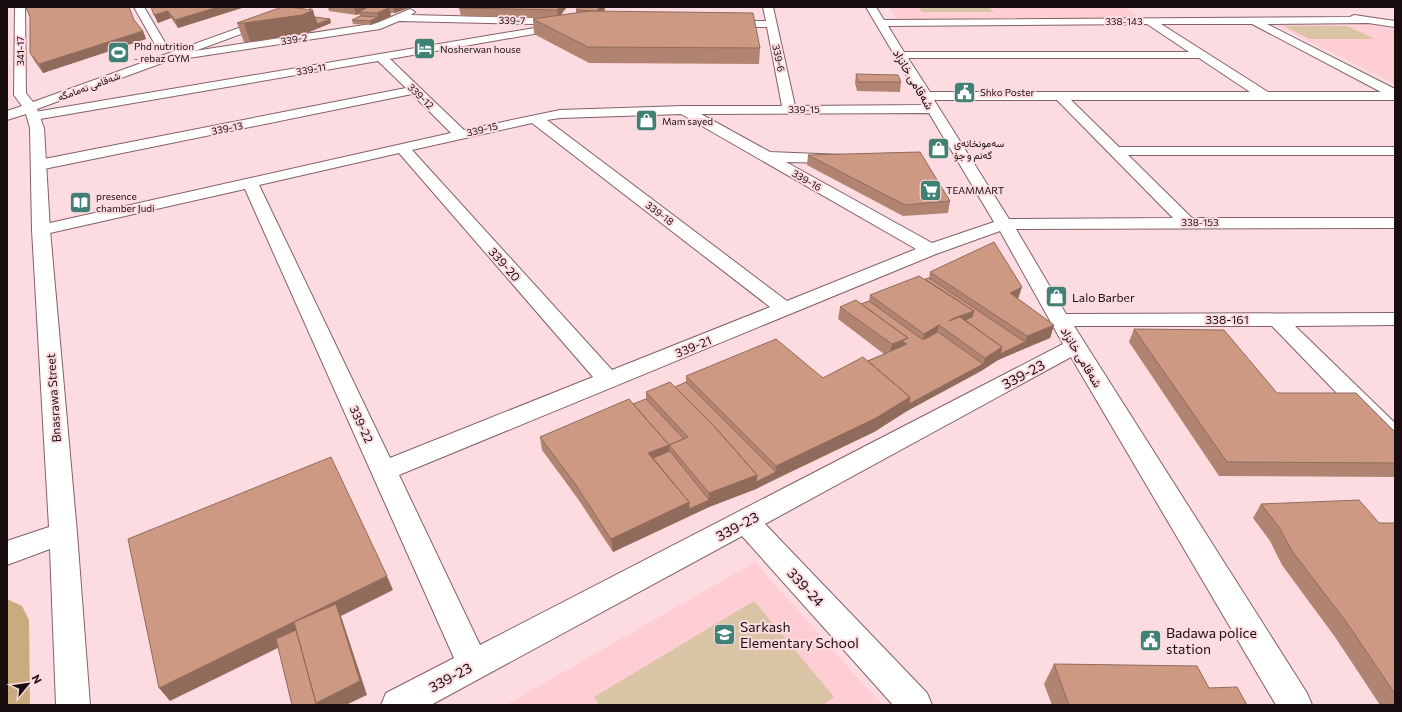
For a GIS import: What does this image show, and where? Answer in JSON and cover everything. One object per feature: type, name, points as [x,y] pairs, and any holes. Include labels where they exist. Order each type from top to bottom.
[{"type":"street","name":"341-17","points":[[20,7],[25,102]]},
{"type":"street","name":"شەقامی نەمامگە","points":[[7,116],[25,102],[162,59],[306,7]]},
{"type":"street","name":"339-2","points":[[162,59],[380,26],[422,7]]},
{"type":"street","name":"339-6","points":[[768,7],[789,108]]},
{"type":"street","points":[[143,8],[165,44],[146,51]]},
{"type":"street","points":[[1296,10],[1395,24]]},
{"type":"street","name":"338-143","points":[[875,15],[1149,21],[1368,20]]},
{"type":"street","name":"شەقامی خانزاد","points":[[875,15],[1004,224],[1059,320],[1295,705]]},
{"type":"street","name":"339-7","points":[[397,18],[573,23]]},
{"type":"street","points":[[426,19],[453,44]]},
{"type":"street","points":[[1149,21],[1265,96]]},
{"type":"street","points":[[1254,21],[1393,97]]},
{"type":"street","name":"339-11","points":[[25,102],[381,57],[573,23]]},
{"type":"street","points":[[716,24],[772,24]]},
{"type":"street","points":[[899,55],[1202,55]]},
{"type":"street","name":"339-12","points":[[381,57],[460,134]]},
{"type":"street","name":"339-13","points":[[39,165],[415,90]]},
{"type":"street","points":[[1060,96],[1186,222]]},
{"type":"street","name":"339-15","points":[[41,230],[460,134],[535,118],[567,114],[789,108],[1060,96],[1393,97]]},
{"type":"street","name":"Bnasrawa Street","points":[[25,102],[37,128],[41,230],[63,533],[73,705]]},
{"type":"street","name":"339-16","points":[[684,110],[930,250]]},
{"type":"street","name":"339-18","points":[[535,118],[785,309]]},
{"type":"street","name":"339-20","points":[[402,148],[608,380]]},
{"type":"street","points":[[1115,151],[1395,151]]},
{"type":"street","points":[[767,157],[851,158]]},
{"type":"street","name":"339-22","points":[[250,183],[473,665]]},
{"type":"street","name":"338-153","points":[[1004,224],[1186,222],[1395,223]]},
{"type":"street","name":"339-21","points":[[384,471],[930,250],[1004,224]]},
{"type":"street","points":[[1277,319],[1395,438]]},
{"type":"street","name":"338-161","points":[[1059,320],[1395,319]]},
{"type":"street","name":"339-23","points":[[398,705],[1075,346]]},
{"type":"street","name":"339-24","points":[[745,521],[915,705]]},
{"type":"street","points":[[7,553],[63,533]]},
{"type":"shaded area","points":[[889,7],[1125,7],[1143,19],[898,19]]},
{"type":"shaded area","points":[[918,7],[989,7],[994,12],[922,12]]},
{"type":"shaded area","points":[[1366,24],[1395,29],[1395,84],[1276,25]]},
{"type":"shaded area","points":[[1284,26],[1347,26],[1375,39],[1309,39]]},
{"type":"shaded area","name":"Sarkash Elementary School","points":[[755,562],[882,705],[506,705]]},
{"type":"shaded area","points":[[7,599],[22,606],[29,620],[30,705],[7,705]]},
{"type":"shaded area","points":[[754,601],[834,697],[823,705],[599,705],[594,697]]},
{"type":"building","points":[[26,7],[129,7],[134,20],[143,31],[39,64],[30,53],[30,17]]},
{"type":"building","points":[[151,7],[218,7],[175,20],[168,11],[154,15]]},
{"type":"building","points":[[282,7],[313,10],[302,15],[237,23]]},
{"type":"building","points":[[368,7],[389,8],[377,13],[359,12]]},
{"type":"building","points":[[560,7],[557,10],[459,8]]},
{"type":"building","points":[[579,7],[600,7],[597,11],[576,10]]},
{"type":"building","points":[[589,11],[753,13],[760,48],[588,47],[533,19]]},
{"type":"building","points":[[360,16],[378,17],[370,21],[352,20]]},
{"type":"building","points":[[315,17],[330,19],[317,24]]},
{"type":"building","points":[[856,74],[898,75],[901,82],[858,82]]},
{"type":"building","points":[[920,152],[950,201],[905,205],[808,155]]},
{"type":"building","points":[[994,242],[1022,287],[1010,293],[1054,325],[1027,336],[930,272]]},
{"type":"building","points":[[919,276],[974,311],[949,321],[960,317],[1002,347],[985,358],[939,325],[924,334],[870,295]]},
{"type":"building","points":[[929,278],[1025,342],[1000,354],[1002,347],[965,320],[972,317],[974,311],[925,279]]},
{"type":"building","points":[[856,300],[908,338],[892,344],[840,307]]},
{"type":"building","points":[[869,301],[923,340],[938,332],[983,364],[909,404],[910,397],[868,361],[907,344],[902,341],[908,338],[861,304]]},
{"type":"building","points":[[1134,329],[1224,330],[1277,393],[1356,393],[1395,432],[1395,463],[1227,462]]},
{"type":"building","points":[[776,339],[823,378],[863,357],[910,397],[876,418],[776,466],[686,376]]},
{"type":"building","points":[[670,382],[714,426],[757,475],[709,493],[669,445],[688,437],[646,392]]},
{"type":"building","points":[[686,382],[776,472],[756,482],[757,475],[714,426],[675,387]]},
{"type":"building","points":[[629,399],[669,445],[648,453],[689,502],[611,539],[576,485],[540,437]]},
{"type":"building","points":[[646,399],[684,439],[669,445],[633,404]]},
{"type":"building","points":[[670,451],[709,500],[689,509],[689,502],[653,458]]},
{"type":"building","points":[[331,457],[387,576],[159,688],[128,539]]},
{"type":"building","points":[[1359,500],[1379,523],[1395,523],[1395,694],[1347,623],[1292,551],[1279,527],[1261,504]]},
{"type":"building","points":[[336,604],[360,681],[316,703],[294,622]]},
{"type":"building","points":[[296,630],[316,705],[292,705],[276,639]]},
{"type":"building","points":[[1054,664],[1197,666],[1209,688],[1237,687],[1247,705],[1069,705]]},
{"type":"place","name":"Nosherwan house","points":[[424,49]]},
{"type":"place","name":"Phd nutrition - rebaz GYM","points":[[119,52]]},
{"type":"place","name":"Shko Poster","points":[[964,92]]},
{"type":"place","name":"Mam sayed","points":[[647,121]]},
{"type":"place","name":"سەمونخانەی گەنم و جۆ","points":[[939,149]]},
{"type":"place","name":"TEAMMART","points":[[930,190]]},
{"type":"place","name":"presence chamber Judi","points":[[81,202]]},
{"type":"place","name":"Lalo Barber","points":[[1056,297]]},
{"type":"place","name":"Sarkash Elementary School","points":[[725,634]]},
{"type":"place","name":"Badawa police station","points":[[1151,640]]}]
